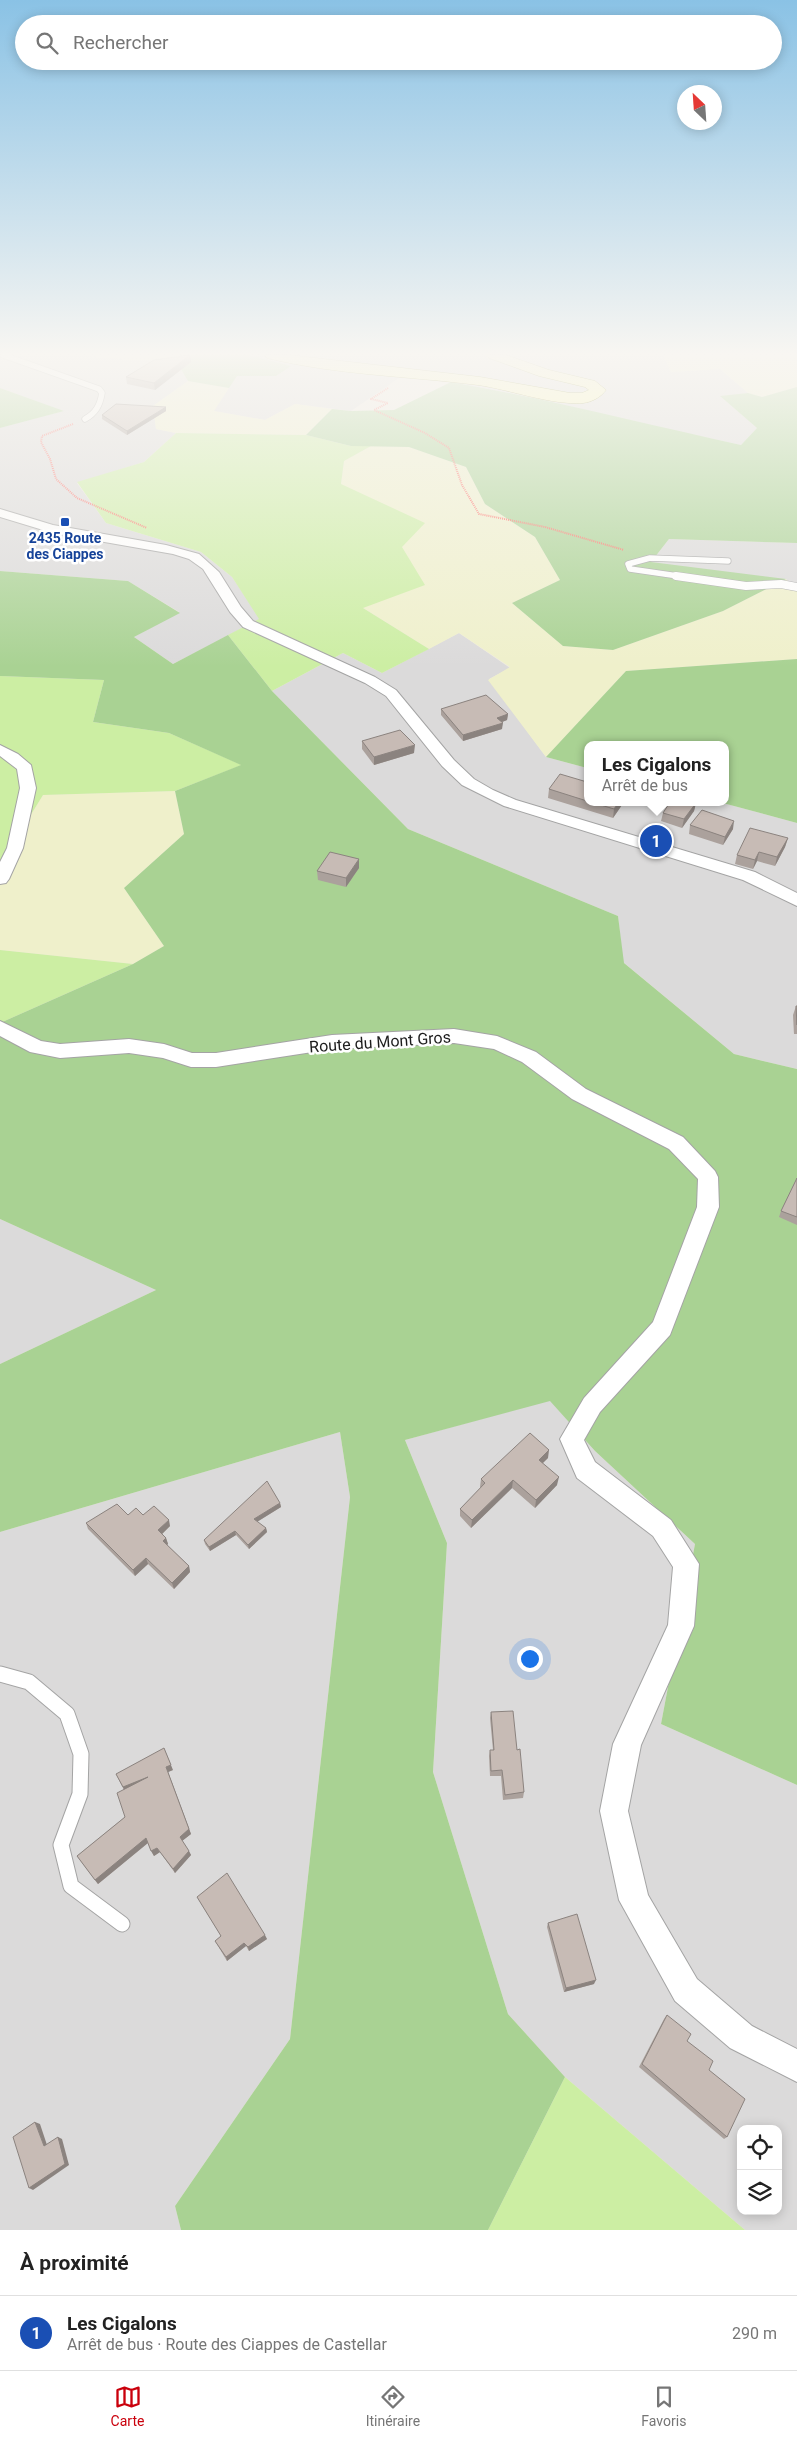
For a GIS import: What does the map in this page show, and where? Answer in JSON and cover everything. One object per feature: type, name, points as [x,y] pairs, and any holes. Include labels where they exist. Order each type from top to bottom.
[{"type":"street","points":[[0,513],[14,519],[43,526],[165,549],[199,560],[210,569],[240,617],[248,624],[370,680],[391,694],[448,763],[468,782],[487,793],[510,802],[749,876],[797,900]]},
{"type":"street","points":[[0,750],[13,757],[25,768],[28,788],[15,848],[0,879]]},
{"type":"street","name":"Route du Mont Gros","points":[[0,1028],[36,1047],[60,1050],[129,1046],[164,1051],[191,1060],[208,1060],[332,1042],[454,1036],[497,1043],[529,1057],[579,1094],[676,1143],[708,1177],[708,1207],[662,1328],[592,1405],[572,1439],[586,1470],[662,1528],[686,1564],[681,1626],[627,1744],[614,1811],[634,1900],[686,1990],[741,2037],[797,2066]]},
{"type":"lane","points":[[728,561],[650,558],[628,564],[630,569],[746,586],[781,584],[797,587]]},
{"type":"lane","points":[[0,1674],[29,1682],[67,1714],[81,1754],[80,1794],[60,1845],[70,1886],[122,1924]]},
{"type":"path","points":[[50,459],[56,479],[77,498],[150,530]]},
{"type":"path","points":[[453,459],[462,485],[478,514],[545,527],[650,558]]},
{"type":"shaded area","points":[[0,459],[147,459],[144,462],[77,483],[106,523],[201,552],[232,577],[260,619],[173,664],[134,637],[179,612],[128,581],[0,571]]},
{"type":"shaded area","points":[[669,539],[797,543],[797,590],[650,563]]},
{"type":"shaded area","points":[[459,633],[510,668],[489,679],[546,757],[584,767],[584,806],[729,805],[797,823],[797,1069],[734,1054],[623,962],[618,916],[408,829],[272,691],[343,653],[382,673]]},
{"type":"shaded area","points":[[0,1219],[156,1290],[0,1364]]},
{"type":"shaded area","points":[[550,1400],[595,1451],[695,1544],[661,1724],[797,1785],[797,2230],[745,2230],[565,2077],[508,2014],[433,1772],[447,1543],[405,1440]]},
{"type":"shaded area","points":[[340,1432],[350,1497],[290,2039],[175,2206],[181,2230],[0,2230],[0,1532]]},
{"type":"green space","points":[[147,459],[347,459],[344,461],[341,484],[425,523],[402,547],[425,585],[363,608],[429,649],[382,673],[343,653],[272,691],[228,635],[259,619],[232,577],[201,552],[106,523],[77,482],[144,462]]},
{"type":"green space","points":[[347,459],[443,459],[466,467],[485,504],[535,537],[560,580],[512,603],[563,646],[613,650],[723,611],[786,579],[797,590],[797,659],[626,671],[546,757],[488,680],[510,667],[459,633],[429,649],[363,608],[341,484],[344,461]]},
{"type":"green space","points":[[443,459],[797,459],[797,543],[669,539],[651,562],[786,579],[723,611],[613,650],[563,646],[512,603],[560,580],[535,537],[485,504],[466,467]]},
{"type":"green space","points":[[0,571],[128,581],[180,613],[134,637],[173,664],[228,635],[272,691],[408,829],[618,916],[624,963],[734,1054],[797,1069],[797,1785],[661,1724],[695,1544],[595,1451],[550,1401],[405,1440],[447,1543],[433,1772],[508,2014],[565,2077],[488,2230],[181,2230],[175,2206],[290,2039],[350,1497],[340,1432],[0,1532],[0,1364],[156,1290],[0,1219],[0,1023],[133,964],[164,946],[124,888],[184,834],[175,791],[241,765],[169,733],[93,722],[104,680],[0,676]]},
{"type":"green space","points":[[797,659],[797,823],[729,805],[729,741],[584,741],[584,767],[546,757],[626,671]]},
{"type":"green space","points":[[0,676],[104,680],[93,722],[169,733],[242,765],[175,791],[43,795],[0,865]]},
{"type":"green space","points":[[175,791],[184,834],[124,888],[164,946],[133,964],[0,950],[0,865],[43,795]]},
{"type":"green space","points":[[0,950],[133,964],[0,1023]]},
{"type":"green space","points":[[565,2077],[745,2230],[488,2230]]},
{"type":"building","points":[[486,695],[508,714],[497,718],[503,723],[463,735],[441,709]]},
{"type":"building","points":[[400,730],[415,745],[374,757],[362,741]]},
{"type":"building","points":[[560,774],[584,781],[584,800],[549,789]]},
{"type":"building","points":[[604,806],[616,806],[614,809]]},
{"type":"building","points":[[667,806],[694,806],[684,819],[663,813]]},
{"type":"building","points":[[702,810],[734,821],[725,837],[690,825]]},
{"type":"building","points":[[750,828],[788,838],[777,857],[759,852],[755,860],[737,855]]},
{"type":"building","points":[[330,852],[359,859],[346,878],[317,871]]},
{"type":"building","points":[[797,1178],[797,1217],[781,1211]]},
{"type":"building","points":[[530,1433],[549,1450],[539,1460],[559,1477],[536,1500],[513,1480],[472,1520],[460,1509],[485,1483],[481,1479]]},
{"type":"building","points":[[267,1481],[280,1503],[254,1519],[266,1528],[248,1545],[235,1531],[209,1547],[204,1540]]},
{"type":"building","points":[[117,1504],[128,1515],[136,1508],[143,1515],[154,1506],[169,1520],[158,1530],[166,1538],[163,1541],[189,1566],[172,1583],[146,1558],[133,1570],[86,1523]]},
{"type":"building","points":[[513,1711],[517,1750],[520,1749],[524,1792],[505,1795],[502,1770],[491,1771],[490,1750],[494,1750],[491,1712]]},
{"type":"building","points":[[164,1748],[171,1765],[166,1767],[189,1829],[180,1837],[189,1851],[173,1869],[157,1848],[151,1851],[146,1838],[95,1880],[77,1856],[125,1817],[117,1793],[148,1777],[123,1787],[116,1774]]},
{"type":"building","points":[[227,1873],[265,1935],[248,1947],[244,1943],[226,1957],[215,1941],[221,1936],[197,1897]]},
{"type":"building","points":[[577,1914],[596,1980],[566,1988],[548,1923]]},
{"type":"building","points":[[667,2015],[691,2034],[687,2041],[713,2061],[709,2070],[745,2099],[727,2137],[642,2064]]},
{"type":"building","points":[[35,2122],[44,2146],[58,2137],[65,2164],[29,2188],[13,2137]]},
{"type":"place","name":"2435 Route des Ciappes","points":[[65,522]]},
{"type":"place","name":"Les Cigalons","points":[[656,841]]}]
